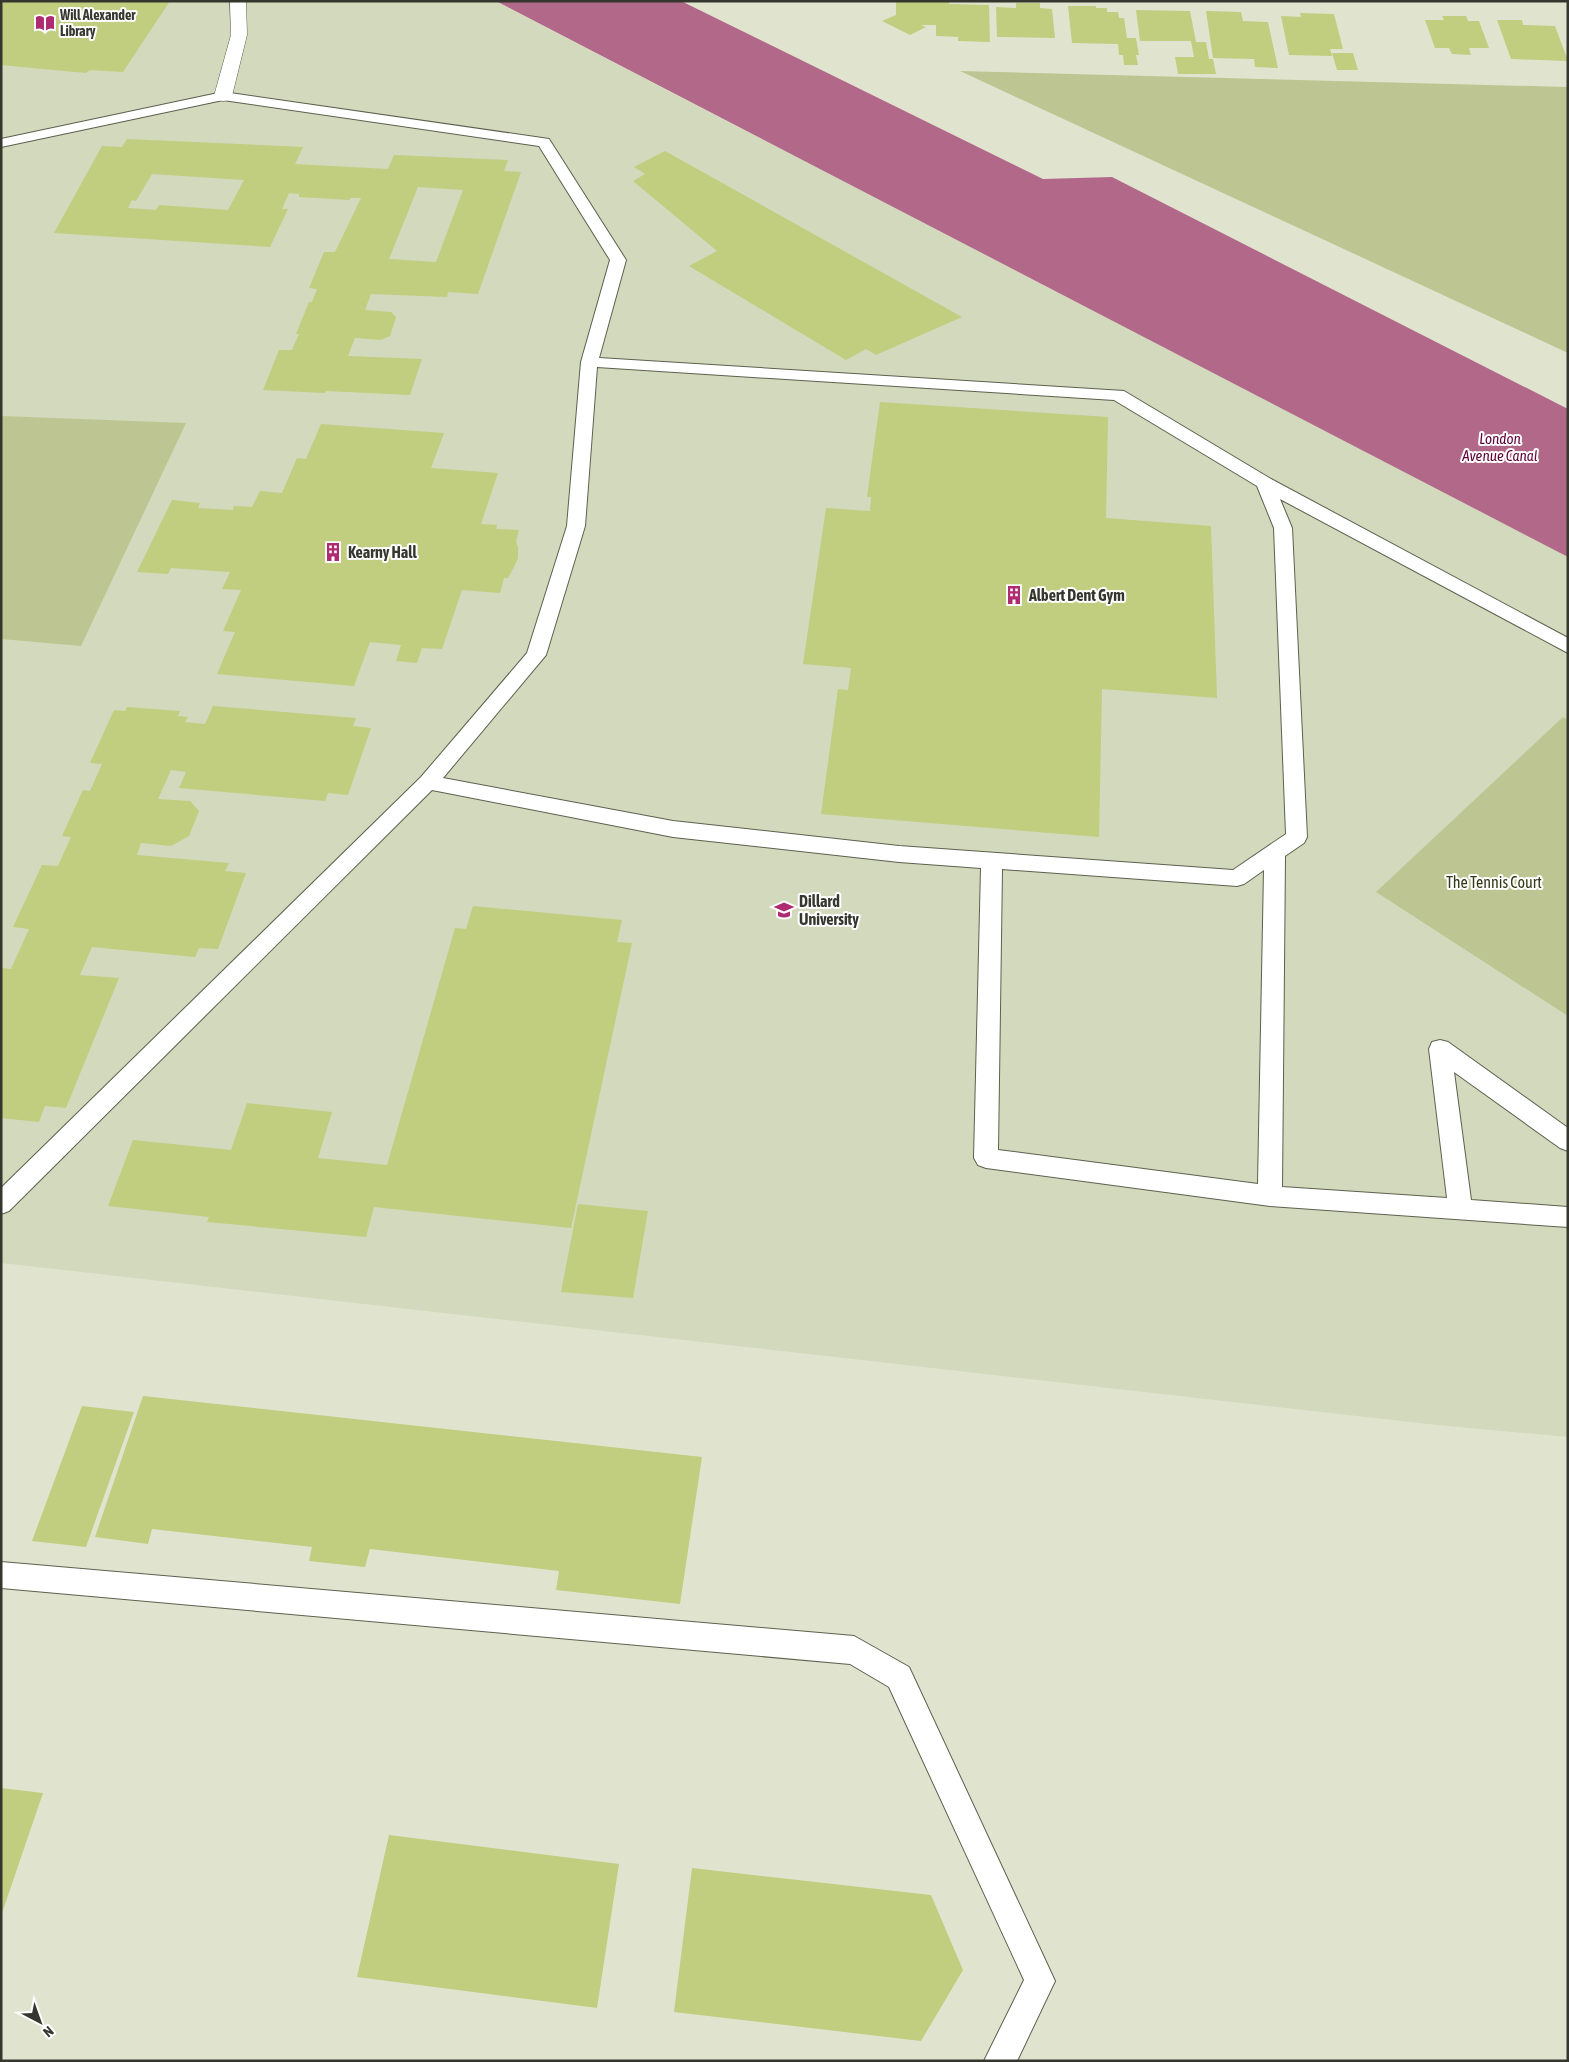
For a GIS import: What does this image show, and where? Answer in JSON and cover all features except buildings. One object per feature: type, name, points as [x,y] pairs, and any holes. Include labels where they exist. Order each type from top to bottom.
[{"type":"street","points":[[223,96],[239,35],[238,1]]},
{"type":"lane","points":[[1,143],[223,96],[544,142],[618,260],[589,362],[576,526],[536,655],[428,782],[1,1204]]},
{"type":"lane","points":[[589,362],[1118,395],[1265,483],[1568,646]]},
{"type":"lane","points":[[428,782],[673,829],[899,854],[1237,878],[1297,837],[1283,528],[1265,483]]},
{"type":"lane","points":[[1270,1196],[1275,852]]},
{"type":"lane","points":[[992,861],[986,1158],[1270,1196],[1568,1217]]},
{"type":"lane","points":[[1460,1209],[1440,1049],[1568,1141]]},
{"type":"lane","points":[[1,1574],[854,1650],[899,1677],[1040,1981],[1000,2061]]},
{"type":"shaded area","name":"Dillard University","points":[[1,1],[495,1],[1568,557],[1568,1437],[1437,1425],[1,1263]]},
{"type":"green space","points":[[960,71],[1568,87],[1568,353]]},
{"type":"green space","points":[[1,416],[186,423],[81,646],[1,639]]},
{"type":"green space","name":"The Tennis Court","points":[[1563,717],[1568,720],[1568,1016],[1376,892]]},
{"type":"water","name":"London Avenue Canal","points":[[496,1],[681,1],[1043,179],[1112,177],[1568,409],[1568,557]]},
{"type":"place","name":"Will Alexander Library","points":[[45,23]]},
{"type":"place","name":"Kearny Hall","points":[[333,552]]},
{"type":"place","name":"Albert Dent Gym","points":[[1014,595]]},
{"type":"place","name":"Dillard University","points":[[784,910]]}]
